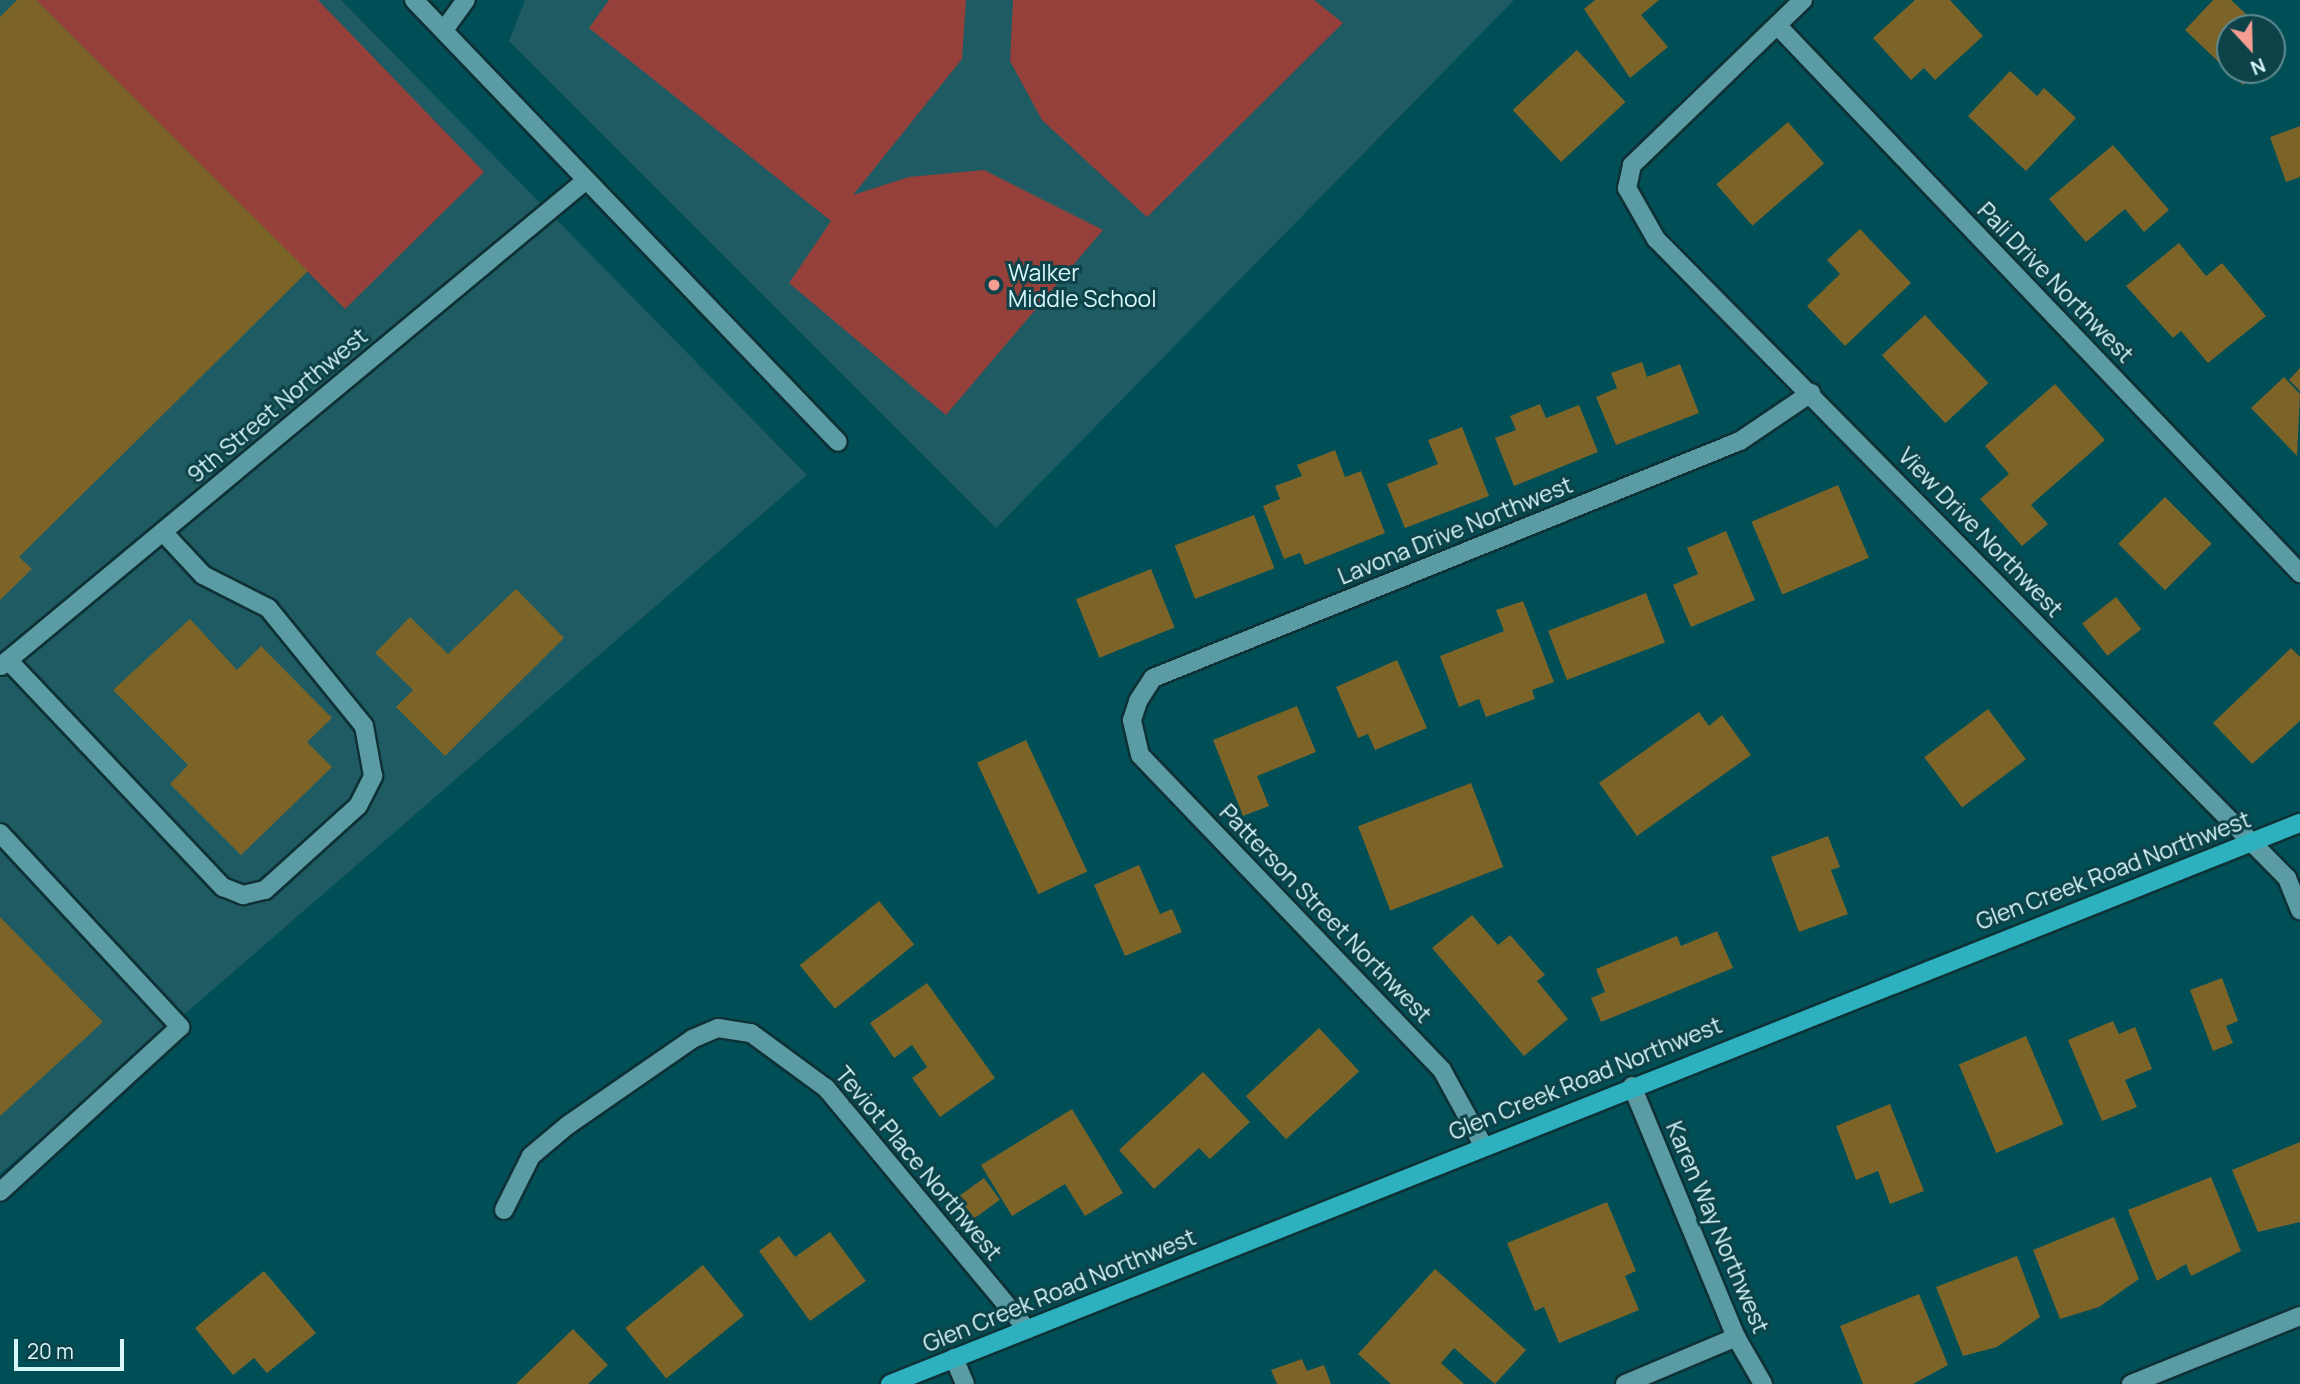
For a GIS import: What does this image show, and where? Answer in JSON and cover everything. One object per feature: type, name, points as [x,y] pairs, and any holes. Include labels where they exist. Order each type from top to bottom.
[{"type":"main road","name":"Glen Creek Road Northwest","points":[[890,1384],[1482,1145],[2300,823]]},
{"type":"street","points":[[414,0],[838,442]]},
{"type":"street","points":[[444,30],[466,0]]},
{"type":"street","points":[[1777,25],[1803,0]]},
{"type":"street","name":"View Drive Northwest","points":[[1777,25],[1632,165],[1627,188],[1656,239],[2287,878],[2300,910]]},
{"type":"street","name":"Pali Drive Northwest","points":[[1777,25],[2300,573]]},
{"type":"street","name":"9th Street Northwest","points":[[4,664],[585,181]]},
{"type":"street","name":"Lavona Drive Northwest","points":[[1132,720],[1153,678],[1740,441],[1811,393]]},
{"type":"street","points":[[4,664],[223,887],[243,895],[265,890],[358,806],[373,776],[364,726],[268,608],[204,575],[163,532]]},
{"type":"street","name":"Patterson Street Northwest","points":[[1132,720],[1140,755],[1442,1070],[1482,1145]]},
{"type":"street","points":[[0,833],[180,1027],[0,1192]]},
{"type":"street","name":"Teviot Place Northwest","points":[[504,1210],[530,1156],[568,1125],[692,1039],[718,1028],[751,1033],[827,1088],[1027,1329]]},
{"type":"street","name":"Karen Way Northwest","points":[[1632,1086],[1736,1337],[1763,1384]]},
{"type":"street","points":[[2131,1384],[2300,1316]]},
{"type":"street","points":[[1625,1384],[1736,1337]]},
{"type":"street","points":[[954,1358],[965,1384]]},
{"type":"shaded area","points":[[0,0],[341,0],[807,475],[0,1174]]},
{"type":"shaded area","points":[[36,0],[318,0],[484,172],[345,309]]},
{"type":"shaded area","name":"Walker Middle School","points":[[525,0],[1514,0],[996,528],[509,41]]},
{"type":"shaded area","points":[[609,0],[966,0],[962,59],[853,195],[909,177],[984,170],[1103,230],[946,415],[789,283],[831,221],[589,28]]},
{"type":"shaded area","points":[[1013,0],[1314,0],[1343,23],[1147,217],[1042,120],[1010,61]]},
{"type":"building","points":[[17,0],[36,0],[308,271],[19,557],[32,569],[0,600],[0,17]]},
{"type":"building","points":[[1595,0],[1659,0],[1641,15],[1668,47],[1630,78],[1584,9]]},
{"type":"building","points":[[1915,0],[1950,0],[1983,36],[1935,80],[1924,68],[1911,80],[1873,38]]},
{"type":"building","points":[[2213,0],[2231,0],[2246,14],[2216,14],[2216,59],[2185,30]]},
{"type":"building","points":[[1577,50],[1625,102],[1561,162],[1513,110]]},
{"type":"building","points":[[2010,71],[2037,96],[2044,88],[2076,118],[2026,171],[1968,116]]},
{"type":"building","points":[[1788,122],[1824,164],[1752,226],[1716,184]]},
{"type":"building","points":[[2300,126],[2300,177],[2286,182],[2270,137]]},
{"type":"building","points":[[2113,145],[2169,210],[2144,232],[2125,209],[2086,242],[2049,199]]},
{"type":"building","points":[[1860,229],[1911,283],[1845,346],[1807,306],[1840,274],[1827,260]]},
{"type":"building","points":[[2179,243],[2206,276],[2222,263],[2266,316],[2208,363],[2181,331],[2173,338],[2126,286]]},
{"type":"building","points":[[1925,315],[1988,383],[1945,423],[1882,355]]},
{"type":"building","points":[[1642,362],[1647,377],[1680,364],[1699,413],[1616,445],[1596,397],[1617,388],[1611,373]]},
{"type":"building","points":[[2300,368],[2300,391],[2289,380]]},
{"type":"building","points":[[2284,377],[2300,394],[2297,456],[2251,408]]},
{"type":"building","points":[[2055,384],[2105,440],[2031,505],[2048,524],[2022,546],[1980,499],[2009,474],[1985,446]]},
{"type":"building","points":[[1540,404],[1546,418],[1579,405],[1598,452],[1514,486],[1495,438],[1516,430],[1510,416]]},
{"type":"building","points":[[1462,427],[1489,496],[1405,528],[1387,484],[1438,464],[1428,440]]},
{"type":"building","points":[[1335,450],[1345,477],[1361,471],[1385,533],[1305,565],[1300,553],[1284,559],[1263,506],[1280,499],[1275,486],[1302,476],[1297,465]]},
{"type":"building","points":[[1838,485],[1869,558],[1782,594],[1751,522]]},
{"type":"building","points":[[2165,497],[2212,544],[2165,590],[2118,544]]},
{"type":"building","points":[[1254,515],[1274,568],[1195,599],[1175,545]]},
{"type":"building","points":[[1726,531],[1755,600],[1691,627],[1673,585],[1698,574],[1687,548]]},
{"type":"building","points":[[1151,569],[1175,627],[1099,658],[1076,599]]},
{"type":"building","points":[[516,589],[564,638],[445,756],[396,707],[413,690],[375,653],[410,617],[448,654]]},
{"type":"building","points":[[1646,593],[1665,642],[1567,680],[1548,631]]},
{"type":"building","points":[[2116,597],[2141,629],[2107,656],[2082,623]]},
{"type":"building","points":[[1523,601],[1554,682],[1532,690],[1535,699],[1486,717],[1479,699],[1459,707],[1440,656],[1504,631],[1496,610]]},
{"type":"building","points":[[190,619],[237,670],[261,646],[332,718],[307,742],[332,767],[241,855],[170,784],[188,765],[113,690]]},
{"type":"building","points":[[2291,648],[2300,657],[2300,721],[2252,764],[2213,723]]},
{"type":"building","points":[[1397,660],[1427,728],[1375,750],[1368,734],[1358,738],[1336,687]]},
{"type":"building","points":[[1297,706],[1316,752],[1257,776],[1269,806],[1243,816],[1213,740]]},
{"type":"building","points":[[1988,709],[2026,759],[1962,807],[1924,757]]},
{"type":"building","points":[[1699,712],[1709,726],[1722,715],[1751,755],[1637,836],[1599,783]]},
{"type":"building","points":[[1026,740],[1087,871],[1038,894],[977,763]]},
{"type":"building","points":[[1471,783],[1503,867],[1390,910],[1358,826]]},
{"type":"building","points":[[1828,836],[1840,867],[1831,870],[1848,914],[1799,932],[1771,857]]},
{"type":"building","points":[[1139,865],[1160,914],[1172,909],[1182,932],[1125,956],[1094,885]]},
{"type":"building","points":[[879,901],[914,945],[835,1009],[800,965]]},
{"type":"building","points":[[1472,915],[1498,945],[1510,935],[1545,975],[1537,981],[1568,1019],[1524,1056],[1432,948]]},
{"type":"building","points":[[0,917],[103,1022],[0,1116]]},
{"type":"building","points":[[1717,931],[1733,968],[1601,1022],[1591,998],[1605,992],[1596,969],[1677,936],[1681,946]]},
{"type":"building","points":[[2222,978],[2238,1021],[2226,1026],[2233,1043],[2213,1051],[2190,990]]},
{"type":"building","points":[[927,983],[995,1078],[940,1117],[912,1078],[927,1067],[912,1045],[894,1058],[870,1023]]},
{"type":"building","points":[[2113,1021],[2119,1034],[2135,1027],[2152,1069],[2125,1080],[2137,1107],[2102,1121],[2068,1040]]},
{"type":"building","points":[[1319,1028],[1359,1071],[1286,1139],[1246,1096]]},
{"type":"building","points":[[2026,1036],[2064,1124],[1996,1153],[1959,1065]]},
{"type":"building","points":[[1203,1072],[1250,1122],[1210,1159],[1199,1148],[1154,1189],[1119,1150]]},
{"type":"building","points":[[1890,1104],[1924,1191],[1890,1204],[1878,1171],[1856,1180],[1836,1126]]},
{"type":"building","points":[[1072,1109],[1123,1193],[1085,1216],[1065,1184],[1012,1216],[981,1165]]},
{"type":"building","points":[[2300,1142],[2300,1222],[2258,1232],[2232,1170]]},
{"type":"building","points":[[2211,1177],[2241,1251],[2191,1276],[2186,1264],[2157,1281],[2128,1210]]},
{"type":"building","points":[[984,1178],[1000,1200],[974,1219],[958,1197]]},
{"type":"building","points":[[1607,1202],[1636,1271],[1625,1276],[1639,1310],[1559,1343],[1544,1307],[1535,1311],[1507,1243]]},
{"type":"building","points":[[2114,1217],[2139,1279],[2099,1307],[2060,1319],[2033,1250]]},
{"type":"building","points":[[830,1232],[866,1281],[810,1321],[759,1251],[779,1236],[795,1257]]},
{"type":"building","points":[[2017,1256],[2040,1317],[1997,1347],[1963,1356],[1936,1287]]},
{"type":"building","points":[[703,1265],[744,1316],[666,1378],[625,1328]]},
{"type":"building","points":[[1435,1269],[1526,1350],[1495,1384],[1454,1348],[1441,1363],[1464,1384],[1391,1384],[1358,1354]]},
{"type":"building","points":[[264,1271],[316,1333],[267,1373],[254,1358],[233,1375],[195,1328]]},
{"type":"building","points":[[1919,1294],[1948,1365],[1913,1384],[1863,1384],[1840,1326]]},
{"type":"building","points":[[573,1329],[608,1365],[588,1384],[516,1384]]},
{"type":"building","points":[[1302,1359],[1307,1371],[1324,1365],[1331,1384],[1277,1384],[1271,1370]]},
{"type":"place","name":"Walker Middle School","points":[[994,285]]}]
